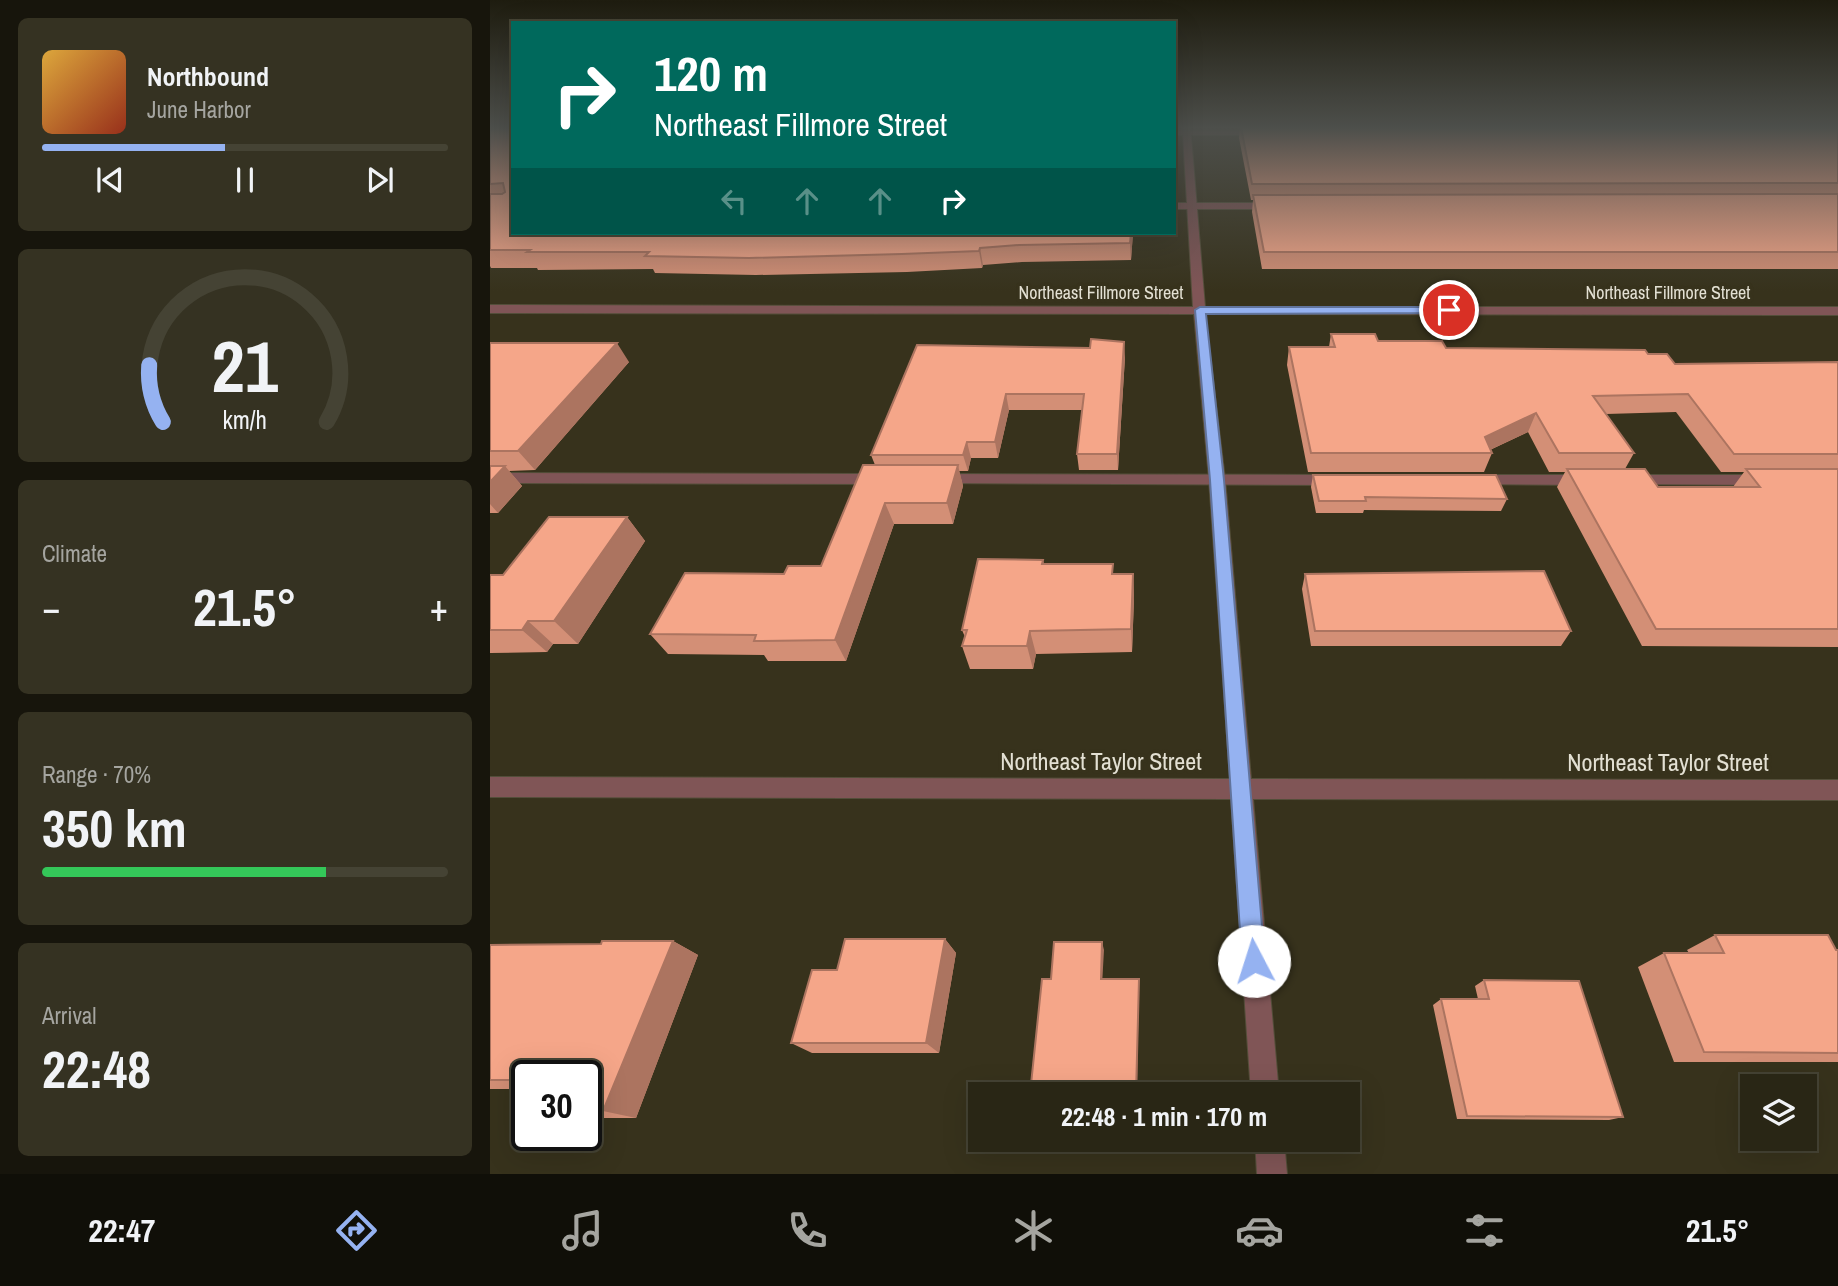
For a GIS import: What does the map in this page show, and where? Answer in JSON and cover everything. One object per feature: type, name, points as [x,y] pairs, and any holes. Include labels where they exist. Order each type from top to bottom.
[{"type":"street","points":[[1183,182],[1183,206],[1200,310],[1217,480],[1264,1082]]},
{"type":"street","points":[[1183,206],[1293,206]]},
{"type":"street","name":"Northeast Fillmore Street","points":[[490,309],[1838,311]]},
{"type":"street","points":[[490,478],[890,479]]},
{"type":"street","points":[[918,479],[1350,480]]},
{"type":"street","points":[[1462,480],[1782,480]]},
{"type":"street","name":"Northeast Taylor Street","points":[[490,787],[1838,790]]},
{"type":"street","points":[[1270,1152],[1272,1174]]},
{"type":"building","points":[[490,182],[511,182],[511,235],[1131,235],[1130,243],[1019,245],[980,248],[979,251],[749,258],[645,256],[649,252],[490,250],[490,194],[505,192],[503,183],[490,184]]},
{"type":"building","points":[[1252,182],[1838,182],[1838,183],[1252,184]]},
{"type":"building","points":[[1838,194],[1838,252],[1264,252],[1253,195]]},
{"type":"building","points":[[1331,334],[1375,334],[1378,341],[1442,341],[1446,348],[1645,350],[1648,354],[1667,354],[1675,364],[1838,362],[1838,454],[1734,454],[1688,394],[1593,396],[1634,453],[1559,453],[1536,413],[1485,437],[1492,453],[1311,453],[1289,347],[1335,347]]},
{"type":"building","points":[[1091,339],[1124,342],[1117,454],[1077,454],[1084,394],[1006,394],[995,442],[967,442],[963,455],[871,455],[917,345],[1090,348]]},
{"type":"building","points":[[490,343],[617,343],[518,451],[490,451]]},
{"type":"building","points":[[863,465],[958,465],[947,503],[885,503],[835,640],[754,641],[756,635],[650,634],[685,573],[784,574],[788,566],[821,566]]},
{"type":"building","points":[[490,466],[505,466],[490,482]]},
{"type":"building","points":[[1567,469],[1645,469],[1658,487],[1760,487],[1746,469],[1838,469],[1838,629],[1656,629]]},
{"type":"building","points":[[1313,475],[1496,475],[1507,499],[1365,497],[1366,501],[1319,501]]},
{"type":"building","points":[[549,517],[627,517],[554,621],[528,621],[522,630],[490,630],[490,575],[503,575]]},
{"type":"building","points":[[978,559],[1043,560],[1042,564],[1113,564],[1112,574],[1133,574],[1131,629],[1030,631],[1027,646],[962,646],[967,630],[962,630]]},
{"type":"building","points":[[1544,571],[1571,631],[1315,631],[1305,574]]},
{"type":"building","points":[[1715,935],[1828,935],[1838,950],[1838,1053],[1704,1052],[1664,953],[1724,953]]},
{"type":"building","points":[[845,939],[945,939],[926,1043],[791,1043],[812,970],[837,970]]},
{"type":"building","points":[[602,941],[673,941],[603,1111],[602,1060],[511,1060],[511,1080],[490,1080],[490,945],[601,944]]},
{"type":"building","points":[[1054,942],[1102,942],[1101,979],[1139,979],[1136,1082],[1031,1082],[1042,979],[1051,979]]},
{"type":"building","points":[[1484,980],[1579,981],[1623,1117],[1467,1116],[1441,999],[1489,999]]},
{"type":"route","points":[[1254,961],[1217,480],[1200,310],[1449,310]]}]
